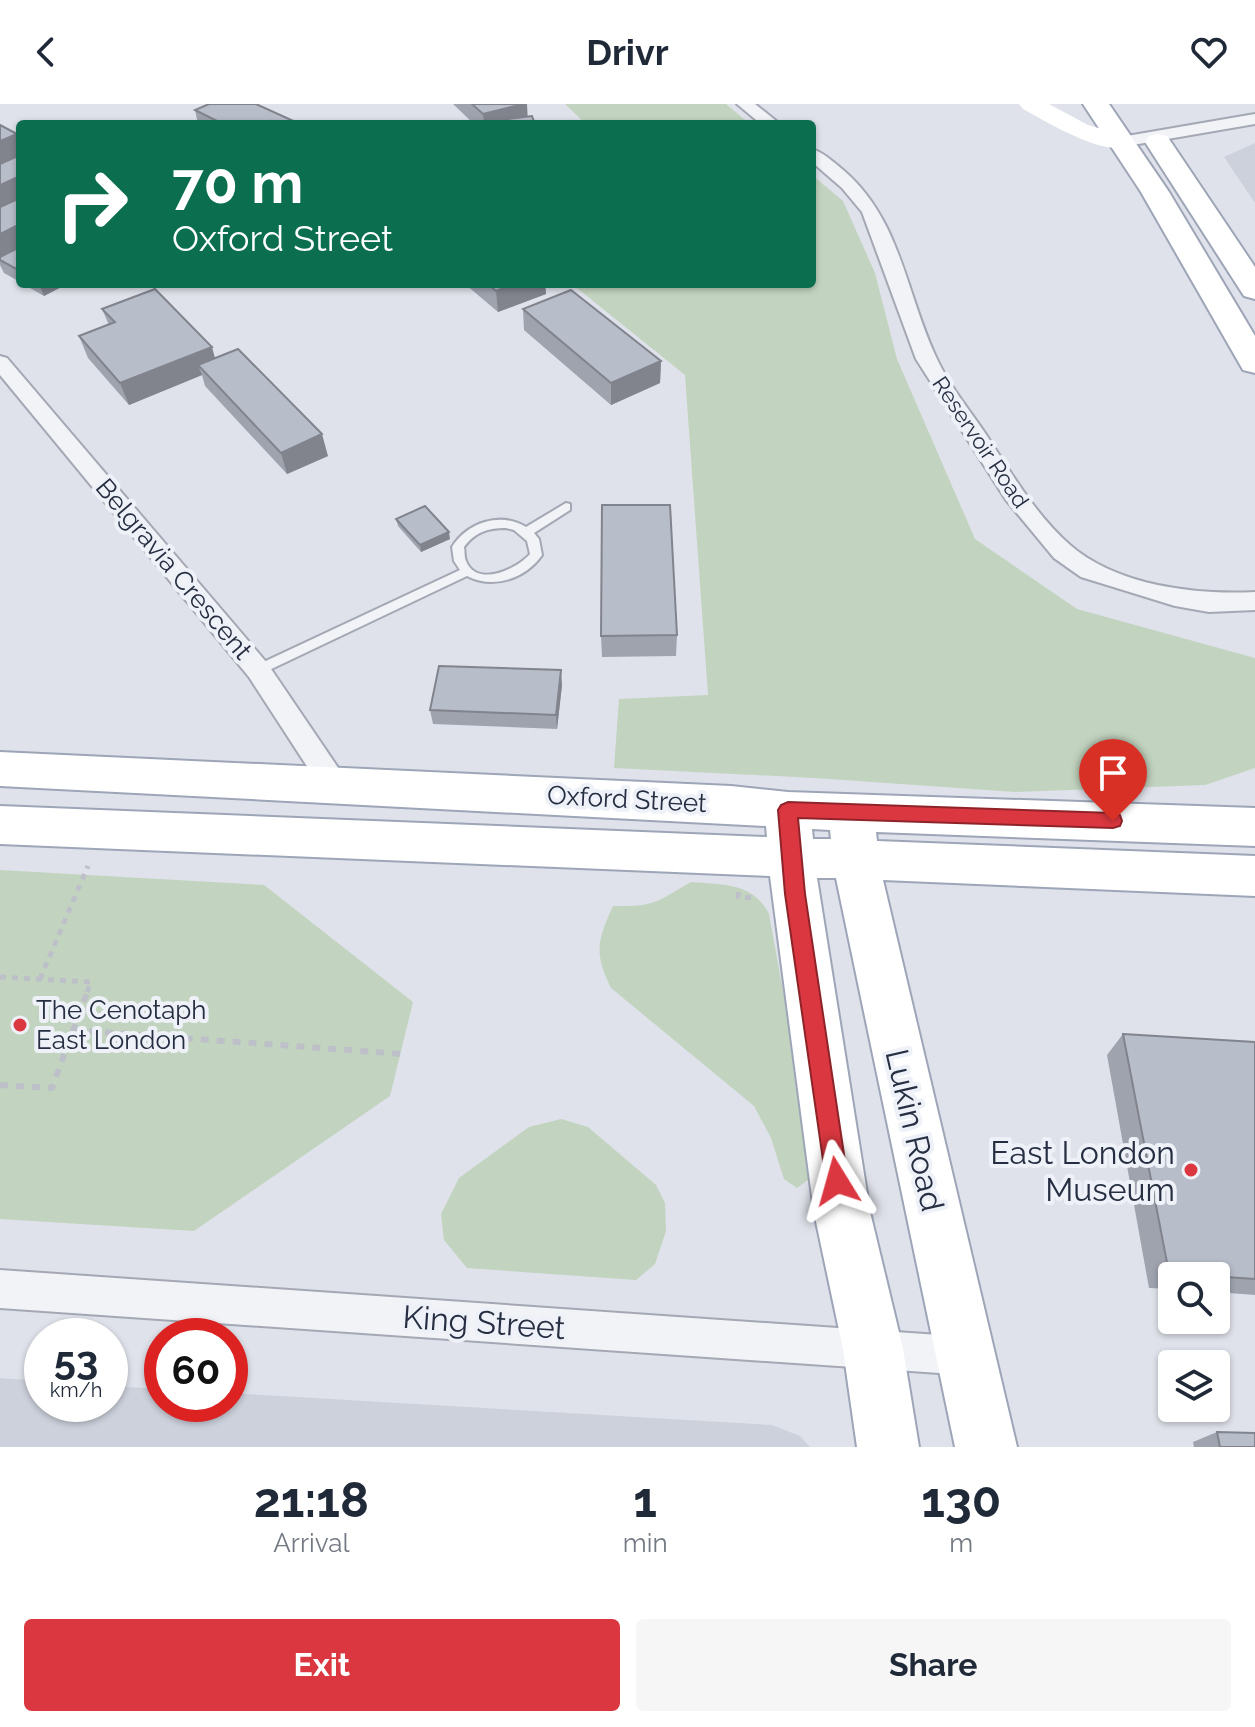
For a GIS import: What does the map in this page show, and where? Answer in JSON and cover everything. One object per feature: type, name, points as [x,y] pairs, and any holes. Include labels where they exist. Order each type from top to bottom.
[{"type":"main road","points":[[1096,104],[1155,192],[1255,363]]},
{"type":"main road","points":[[1147,126],[1255,290]]},
{"type":"main road","name":"Oxford Street","points":[[0,769],[731,804],[789,833],[853,835],[1255,827]]},
{"type":"main road","name":"Oxford Street","points":[[0,825],[741,857],[789,833]]},
{"type":"main road","points":[[789,833],[842,1212],[873,1349],[888,1447]]},
{"type":"main road","name":"Oxford Street","points":[[853,835],[1255,876]]},
{"type":"main road","name":"Lukin Road","points":[[853,835],[865,916],[968,1356],[986,1447]]},
{"type":"street","points":[[745,104],[767,120]]},
{"type":"street","points":[[1031,104],[1080,130],[1121,142],[1147,126],[1255,119]]},
{"type":"street","name":"Reservoir Road","points":[[816,157],[850,184],[870,208],[926,359],[1014,495],[1041,530],[1063,552],[1090,571],[1115,580],[1209,603],[1255,601]]},
{"type":"street","name":"Belgravia Crescent","points":[[0,362],[258,670],[335,786]]},
{"type":"street","name":"King Street","points":[[0,1289],[968,1356]]},
{"type":"lane","points":[[527,532],[566,507]]},
{"type":"lane","points":[[506,524],[527,532],[533,539],[536,555],[524,570],[502,578],[489,578],[468,571],[457,556],[458,547],[470,532],[481,527],[506,524]]},
{"type":"lane","points":[[258,670],[468,571]]},
{"type":"path","points":[[40,979],[102,830]]},
{"type":"path","points":[[0,977],[91,982],[52,1088],[0,1085]]},
{"type":"path","points":[[73,1030],[403,1054]]},
{"type":"shaded area","points":[[1255,143],[1255,203],[1224,157]]},
{"type":"shaded area","points":[[0,1378],[24,1380],[24,1422],[128,1422],[128,1387],[144,1388],[144,1422],[248,1422],[248,1394],[772,1425],[800,1436],[810,1447],[0,1447]]},
{"type":"green space","points":[[565,104],[726,104],[745,120],[582,120]]},
{"type":"green space","points":[[816,178],[843,201],[875,273],[897,359],[975,539],[1077,609],[1255,658],[1255,768],[1205,785],[1015,792],[614,768],[619,699],[708,695],[685,375],[577,288],[816,288]]},
{"type":"green space","points":[[0,870],[264,885],[413,1002],[390,1096],[194,1231],[0,1219]]},
{"type":"green space","points":[[691,882],[726,885],[746,891],[755,896],[769,914],[813,1156],[812,1177],[797,1188],[784,1179],[771,1138],[754,1106],[611,988],[602,965],[601,938],[613,906],[655,902]]},
{"type":"green space","points":[[561,1119],[588,1127],[656,1185],[665,1203],[666,1231],[655,1264],[636,1280],[467,1268],[444,1240],[441,1214],[459,1178],[529,1127]]},
{"type":"building","points":[[209,104],[256,104],[291,120],[215,120],[195,110]]},
{"type":"building","points":[[472,104],[523,104],[483,114]]},
{"type":"building","points":[[532,116],[534,120],[500,120]]},
{"type":"building","points":[[0,125],[16,133],[16,134],[0,141]]},
{"type":"building","points":[[16,157],[16,178],[0,185],[0,164]]},
{"type":"building","points":[[16,200],[16,226],[0,234],[0,207]]},
{"type":"building","points":[[16,249],[16,269],[0,260],[0,257]]},
{"type":"building","points":[[155,289],[212,347],[120,383],[79,336],[115,322],[102,309]]},
{"type":"building","points":[[571,290],[661,361],[611,383],[523,309]]},
{"type":"building","points":[[238,349],[322,434],[281,453],[198,365]]},
{"type":"building","points":[[602,505],[670,505],[677,635],[601,636]]},
{"type":"building","points":[[425,506],[449,532],[420,545],[396,519]]},
{"type":"building","points":[[439,666],[561,670],[556,715],[430,710]]},
{"type":"building","name":"East London Museum","points":[[1123,1034],[1255,1042],[1255,1279],[1230,1277],[1230,1262],[1167,1262]]},
{"type":"building","points":[[1217,1432],[1255,1433],[1255,1447],[1220,1447]]},
{"type":"place","name":"The Cenotaph East London","points":[[20,1025]]},
{"type":"place","name":"East London Museum","points":[[1191,1170]]},
{"type":"route","points":[[837,1181],[795,894],[788,810],[1113,821]]}]
